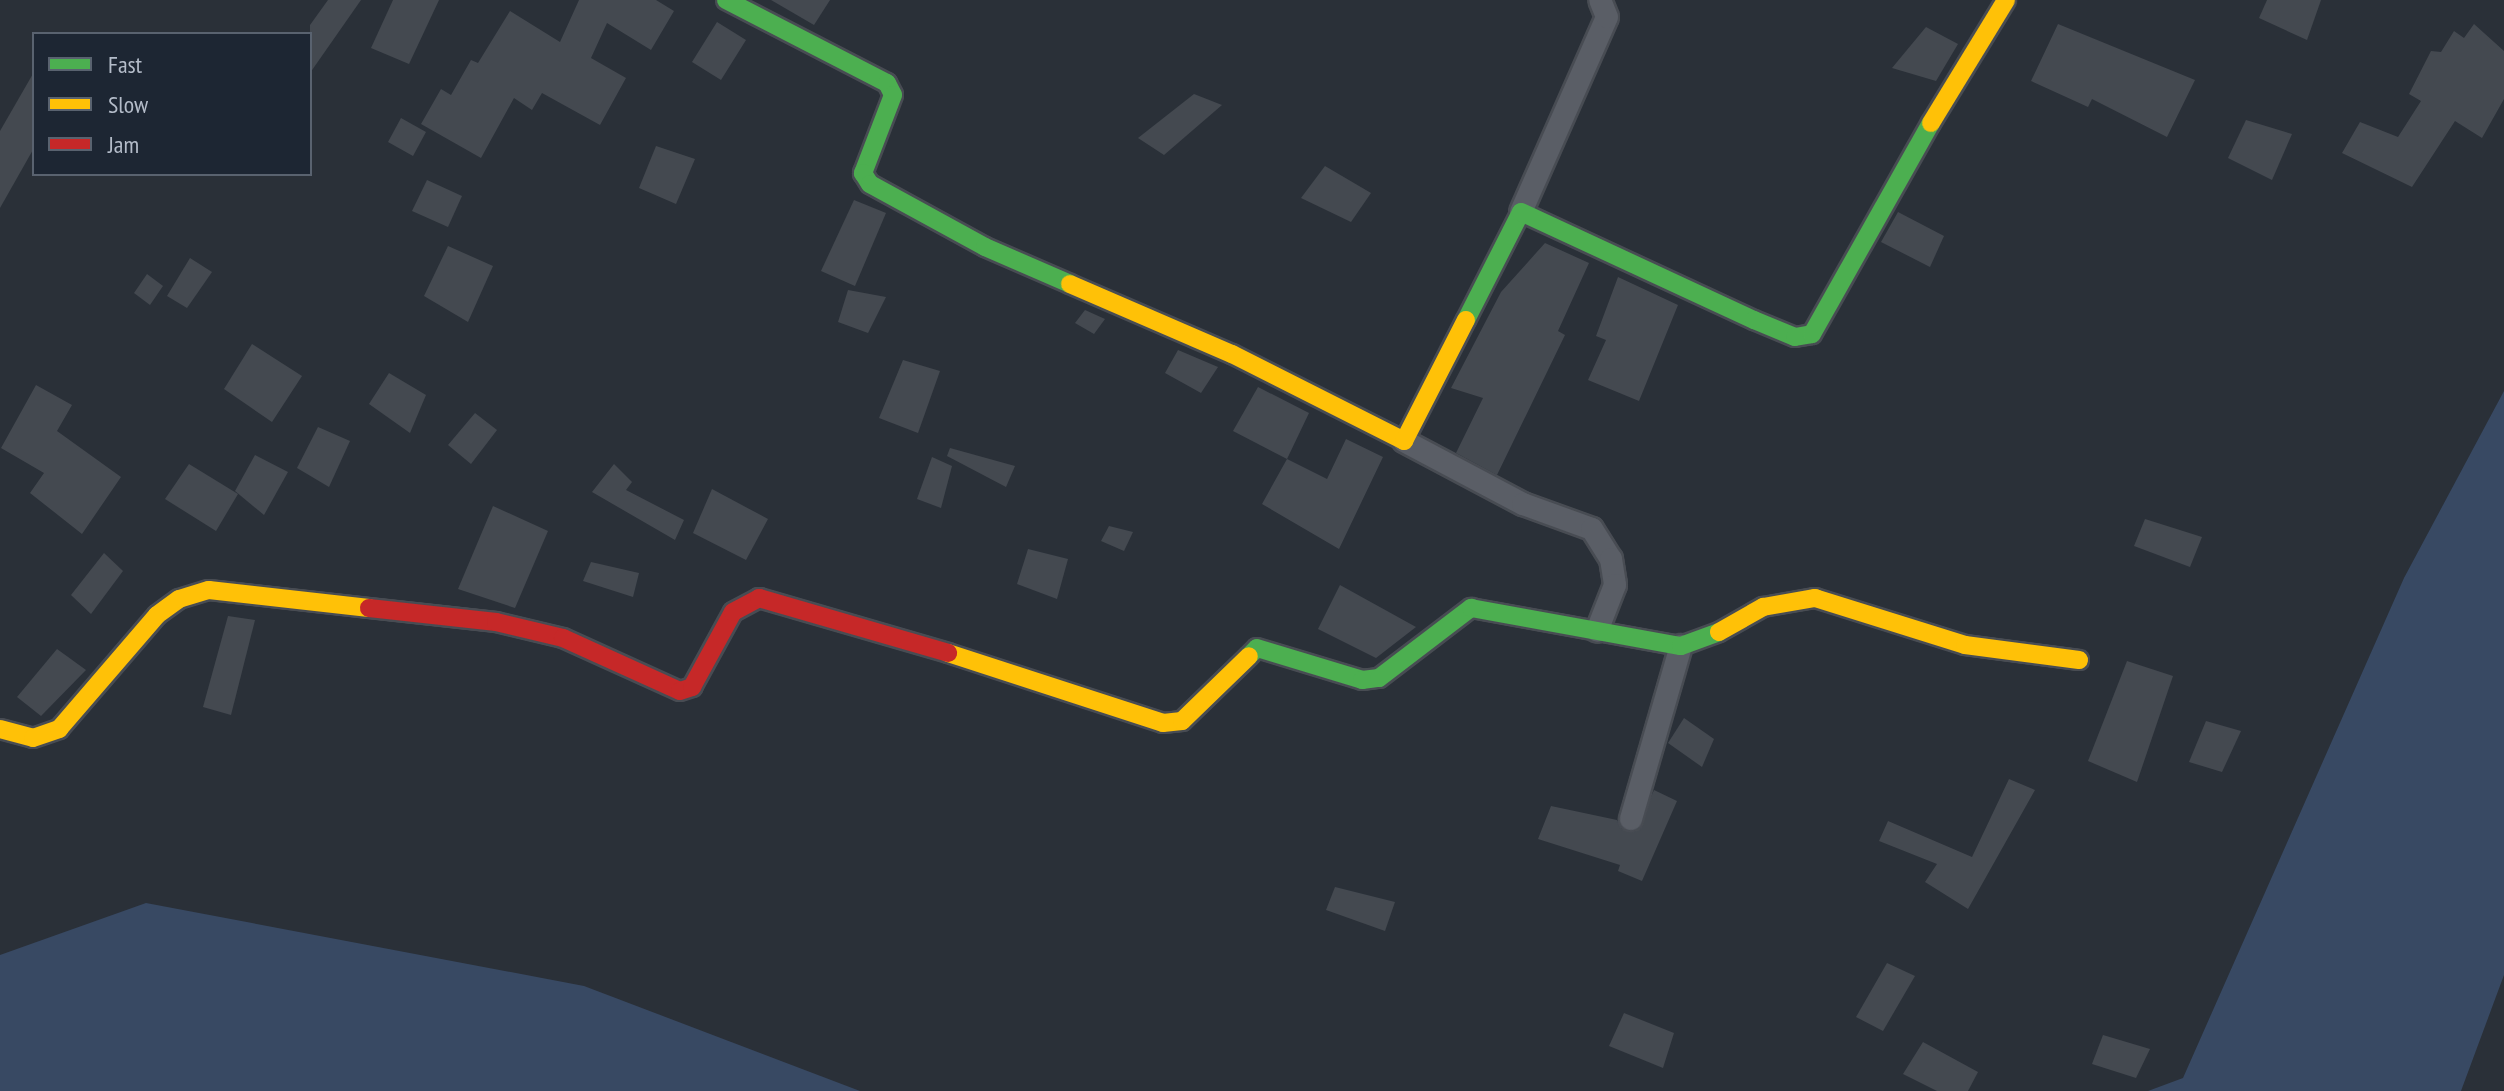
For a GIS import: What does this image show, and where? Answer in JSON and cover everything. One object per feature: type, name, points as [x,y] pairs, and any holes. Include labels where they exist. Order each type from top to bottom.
[{"type":"street","points":[[726,0],[887,83],[893,95],[863,173],[870,184],[985,247],[1232,354],[1523,504],[1592,529],[1611,559],[1615,585],[1597,631]]},
{"type":"street","points":[[1404,441],[1521,212],[1607,17],[1600,0]]},
{"type":"street","points":[[1521,212],[1754,320],[1795,337],[1812,334],[1874,217],[2006,0]]},
{"type":"street","points":[[0,729],[33,738],[59,729],[157,615],[179,599],[209,590],[496,622],[563,638],[680,691],[692,687],[733,612],[759,598],[782,600],[1163,723],[1182,721],[1257,648],[1362,680],[1396,669],[1455,614],[1471,608],[1681,646],[1701,643],[1793,598],[1847,606],[1965,645],[2079,660]]},
{"type":"street","points":[[1631,819],[1681,646]]},
{"type":"water","points":[[2504,391],[2504,975],[2461,1091],[2148,1091],[2183,1078],[2404,578]]},
{"type":"water","points":[[146,903],[584,986],[860,1091],[0,1091],[0,955]]},
{"type":"building","points":[[328,0],[361,0],[312,70],[310,25]]},
{"type":"building","points":[[393,0],[439,0],[409,64],[371,48]]},
{"type":"building","points":[[579,0],[656,0],[674,11],[651,50],[607,23],[591,58],[626,78],[600,125],[542,93],[532,110],[514,98],[481,158],[421,124],[441,89],[451,95],[471,60],[478,63],[510,11],[560,42]]},
{"type":"building","points":[[771,0],[830,0],[814,25]]},
{"type":"building","points":[[2267,0],[2321,0],[2307,40],[2259,18]]},
{"type":"building","points":[[717,22],[746,40],[721,80],[692,62]]},
{"type":"building","points":[[2058,24],[2195,80],[2167,137],[2092,99],[2088,107],[2031,81]]},
{"type":"building","points":[[2474,24],[2504,51],[2504,99],[2482,138],[2455,121],[2412,187],[2342,153],[2360,122],[2398,137],[2421,101],[2409,94],[2431,51],[2441,52],[2454,31],[2464,38]]},
{"type":"building","points":[[1926,27],[1958,44],[1936,81],[1892,68]]},
{"type":"building","points":[[32,75],[32,152],[0,208],[0,131]]},
{"type":"building","points":[[1194,94],[1222,105],[1164,155],[1138,138]]},
{"type":"building","points":[[401,118],[426,132],[413,156],[388,142]]},
{"type":"building","points":[[2246,120],[2292,134],[2272,180],[2228,158]]},
{"type":"building","points":[[656,146],[695,159],[676,204],[639,188]]},
{"type":"building","points":[[1325,166],[1371,193],[1351,222],[1301,198]]},
{"type":"building","points":[[427,180],[462,196],[448,227],[412,211]]},
{"type":"building","points":[[854,200],[886,213],[855,286],[821,271]]},
{"type":"building","points":[[1898,212],[1944,236],[1930,267],[1881,242]]},
{"type":"building","points":[[1545,243],[1589,263],[1558,331],[1565,335],[1497,475],[1456,453],[1483,398],[1451,388],[1501,292]]},
{"type":"building","points":[[448,246],[493,266],[468,322],[424,296]]},
{"type":"building","points":[[190,258],[212,272],[187,308],[167,296]]},
{"type":"building","points":[[147,274],[163,286],[150,305],[134,293]]},
{"type":"building","points":[[1618,277],[1678,305],[1639,401],[1588,380],[1606,340],[1596,336]]},
{"type":"building","points":[[848,290],[886,297],[868,333],[838,322]]},
{"type":"building","points":[[1085,310],[1105,319],[1094,334],[1075,323]]},
{"type":"building","points":[[252,344],[302,376],[272,422],[224,389]]},
{"type":"building","points":[[1178,350],[1218,367],[1201,393],[1165,373]]},
{"type":"building","points":[[903,360],[940,371],[918,433],[879,418]]},
{"type":"building","points":[[389,373],[426,395],[410,433],[369,404]]},
{"type":"building","points":[[36,385],[72,405],[57,431],[121,477],[82,534],[30,493],[44,473],[1,448]]},
{"type":"building","points":[[1258,387],[1309,413],[1287,459],[1233,431]]},
{"type":"building","points":[[475,413],[497,430],[471,464],[448,445]]},
{"type":"building","points":[[318,427],[350,441],[329,487],[297,468]]},
{"type":"building","points":[[1346,439],[1383,457],[1339,549],[1262,504],[1287,459],[1327,479]]},
{"type":"building","points":[[950,448],[1015,466],[1006,487],[947,456]]},
{"type":"building","points":[[255,455],[288,472],[264,515],[235,491]]},
{"type":"building","points":[[932,457],[952,466],[941,508],[917,499]]},
{"type":"building","points":[[189,464],[238,494],[216,531],[165,499]]},
{"type":"building","points":[[614,464],[632,482],[626,490],[684,520],[675,540],[592,492]]},
{"type":"building","points":[[712,489],[768,519],[746,560],[693,533]]},
{"type":"building","points":[[493,506],[548,531],[515,608],[458,589]]},
{"type":"building","points":[[2145,519],[2202,537],[2190,567],[2134,546]]},
{"type":"building","points":[[1109,526],[1133,532],[1124,551],[1101,541]]},
{"type":"building","points":[[1028,549],[1068,559],[1057,599],[1017,584]]},
{"type":"building","points":[[104,553],[123,571],[91,614],[71,595]]},
{"type":"building","points":[[591,562],[639,573],[633,597],[583,581]]},
{"type":"building","points":[[1340,585],[1416,627],[1376,658],[1318,629]]},
{"type":"building","points":[[228,616],[255,620],[231,715],[203,707]]},
{"type":"building","points":[[57,649],[86,670],[41,716],[17,697]]},
{"type":"building","points":[[2127,661],[2173,676],[2137,782],[2088,761]]},
{"type":"building","points":[[1684,718],[1714,739],[1702,767],[1668,743]]},
{"type":"building","points":[[2206,721],[2241,731],[2222,772],[2189,762]]},
{"type":"building","points":[[2009,779],[2035,790],[1968,909],[1925,882],[1937,864],[1879,841],[1888,821],[1972,857]]},
{"type":"building","points":[[1654,790],[1677,801],[1642,881],[1618,871],[1620,865],[1538,839],[1551,806],[1617,820],[1622,829],[1635,832]]},
{"type":"building","points":[[1335,887],[1395,902],[1385,931],[1326,910]]},
{"type":"building","points":[[1887,963],[1915,976],[1883,1031],[1856,1017]]},
{"type":"building","points":[[1624,1013],[1674,1033],[1663,1068],[1609,1046]]},
{"type":"building","points":[[2103,1035],[2150,1049],[2136,1078],[2092,1064]]},
{"type":"building","points":[[1923,1042],[1978,1072],[1968,1091],[1937,1091],[1903,1074]]},
{"type":"traffic: fast","points":[[726,0],[887,83],[893,95],[863,173],[870,184],[985,247],[1070,284]]},
{"type":"traffic: fast","points":[[1466,320],[1521,212],[1754,320],[1795,337],[1812,334],[1931,123]]},
{"type":"traffic: fast","points":[[1249,656],[1257,648],[1362,680],[1379,678],[1471,608],[1681,646],[1719,632]]},
{"type":"traffic: slow","points":[[1931,123],[2006,0]]},
{"type":"traffic: slow","points":[[1070,284],[1232,354],[1404,441],[1466,320]]},
{"type":"traffic: slow","points":[[0,729],[33,738],[59,729],[157,615],[179,599],[209,590],[369,608]]},
{"type":"traffic: slow","points":[[1719,632],[1763,607],[1815,598],[1965,645],[2079,660]]},
{"type":"traffic: slow","points":[[948,653],[1163,723],[1182,721],[1249,656]]},
{"type":"traffic: jam","points":[[369,608],[496,622],[563,638],[680,691],[692,687],[733,612],[759,598],[948,653]]}]
